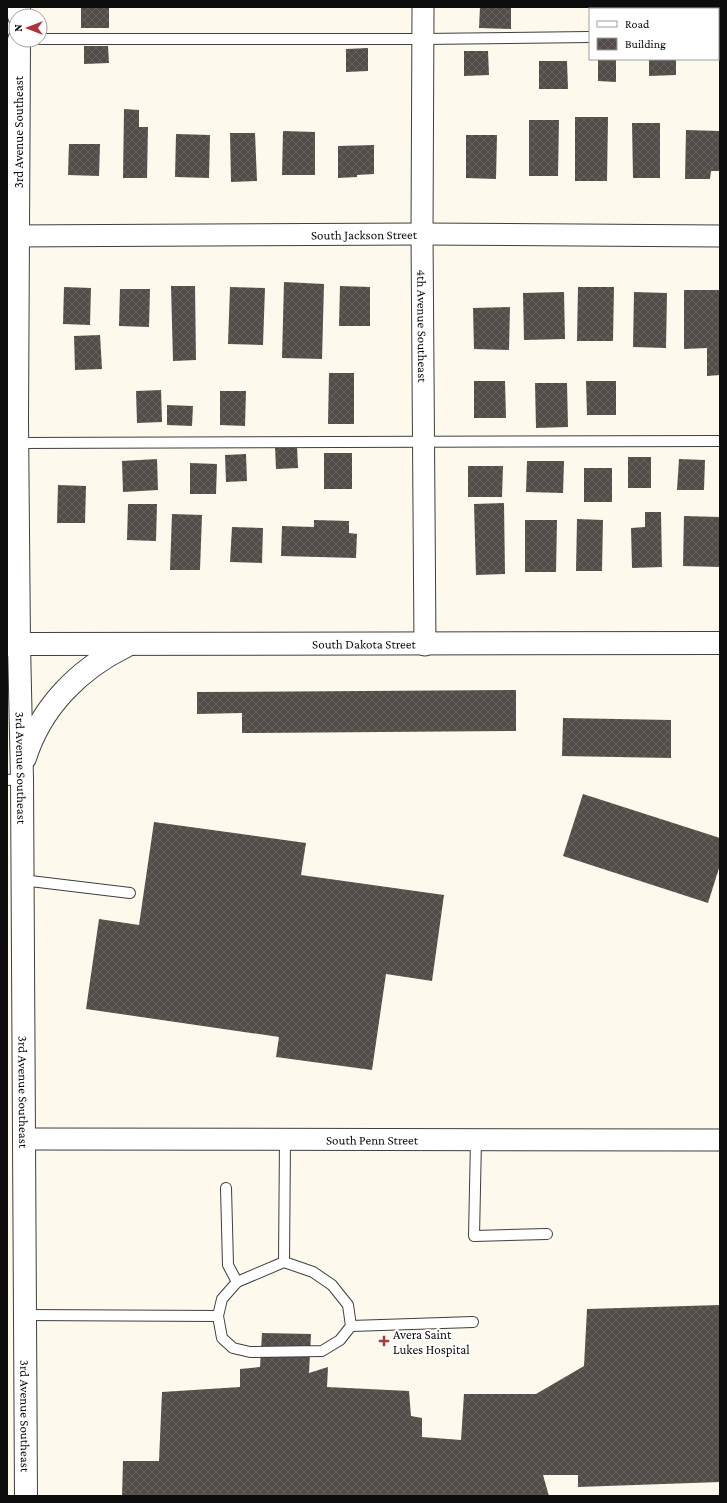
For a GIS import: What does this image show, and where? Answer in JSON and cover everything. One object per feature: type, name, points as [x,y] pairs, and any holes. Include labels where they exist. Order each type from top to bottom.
[{"type":"street","name":"4th Avenue Southeast","points":[[423,7],[422,234],[425,645]]},
{"type":"street","name":"3rd Avenue Southeast","points":[[19,48],[12,236],[12,421],[18,443],[13,645],[22,880],[26,1496]]},
{"type":"street","name":"South Jackson Street","points":[[12,236],[422,234],[720,236]]},
{"type":"street","name":"South Dakota Street","points":[[13,645],[720,644]]},
{"type":"street","points":[[17,777],[30,741],[43,718],[60,696],[82,674],[105,656],[129,645]]},
{"type":"street","points":[[7,729],[13,739],[17,777]]},
{"type":"street","name":"South Penn Street","points":[[24,1139],[720,1140]]},
{"type":"lane","points":[[48,39],[423,39],[589,37]]},
{"type":"lane","points":[[18,443],[720,441]]},
{"type":"lane","points":[[22,880],[130,893]]},
{"type":"lane","points":[[284,1262],[285,1140]]},
{"type":"lane","points":[[476,1140],[474,1236],[547,1234]]},
{"type":"lane","points":[[226,1188],[228,1265],[237,1282]]},
{"type":"lane","points":[[284,1262],[314,1272],[332,1285],[348,1305],[351,1326],[340,1340],[322,1351],[250,1352],[233,1348],[222,1338],[218,1316],[222,1299],[237,1282],[284,1262]]},
{"type":"lane","points":[[25,1314],[218,1316]]},
{"type":"lane","points":[[351,1326],[473,1322]]},
{"type":"building","points":[[81,7],[109,7],[109,28],[81,28]]},
{"type":"building","points":[[480,7],[511,7],[511,29],[479,28]]},
{"type":"building","points":[[589,7],[616,7],[616,8]]},
{"type":"building","points":[[623,7],[650,7],[650,8]]},
{"type":"building","points":[[84,46],[108,46],[109,63],[84,64]]},
{"type":"building","points":[[368,48],[368,71],[346,72],[346,49]]},
{"type":"building","points":[[464,51],[488,51],[489,75],[464,76]]},
{"type":"building","points":[[598,60],[616,60],[616,82],[598,81]]},
{"type":"building","points":[[649,60],[676,60],[676,75],[649,76]]},
{"type":"building","points":[[539,61],[567,61],[568,89],[539,89]]},
{"type":"building","points":[[124,109],[139,110],[139,127],[148,127],[147,178],[123,178]]},
{"type":"building","points":[[575,117],[608,117],[607,181],[575,181]]},
{"type":"building","points":[[529,120],[559,120],[558,176],[529,176]]},
{"type":"building","points":[[632,123],[660,123],[660,178],[633,178]]},
{"type":"building","points":[[686,130],[720,131],[720,171],[711,171],[710,179],[685,179]]},
{"type":"building","points":[[283,131],[315,132],[315,175],[282,175]]},
{"type":"building","points":[[230,133],[255,133],[257,181],[231,182]]},
{"type":"building","points":[[176,134],[210,135],[209,178],[175,177]]},
{"type":"building","points":[[466,135],[497,135],[496,179],[466,178]]},
{"type":"building","points":[[69,144],[100,144],[99,176],[68,175]]},
{"type":"building","points":[[374,145],[374,174],[338,178],[338,146]]},
{"type":"building","points":[[284,282],[324,284],[322,359],[282,358]]},
{"type":"building","points":[[171,286],[195,286],[196,360],[173,361]]},
{"type":"building","points":[[340,286],[370,287],[370,326],[339,326]]},
{"type":"building","points":[[64,287],[91,288],[90,325],[63,324]]},
{"type":"building","points":[[230,287],[265,288],[263,345],[228,344]]},
{"type":"building","points":[[578,287],[614,287],[613,341],[577,341]]},
{"type":"building","points":[[120,289],[150,289],[149,327],[119,326]]},
{"type":"building","points":[[684,290],[719,290],[720,375],[707,376],[707,348],[684,349]]},
{"type":"building","points":[[564,292],[565,339],[524,340],[523,293]]},
{"type":"building","points":[[634,292],[667,293],[666,348],[633,347]]},
{"type":"building","points":[[510,307],[509,350],[474,349],[473,308]]},
{"type":"building","points":[[100,335],[102,369],[75,370],[74,336]]},
{"type":"building","points":[[329,373],[354,373],[354,424],[328,424]]},
{"type":"building","points":[[474,381],[505,381],[506,418],[474,418]]},
{"type":"building","points":[[586,381],[616,381],[616,415],[587,415]]},
{"type":"building","points":[[535,383],[567,383],[568,427],[536,428]]},
{"type":"building","points":[[161,390],[162,422],[137,423],[136,391]]},
{"type":"building","points":[[220,391],[246,391],[245,426],[220,425]]},
{"type":"building","points":[[167,405],[193,406],[192,426],[167,425]]},
{"type":"building","points":[[297,446],[298,468],[276,469],[275,447]]},
{"type":"building","points":[[324,453],[352,453],[352,489],[324,489]]},
{"type":"building","points":[[246,454],[247,481],[226,482],[225,455]]},
{"type":"building","points":[[628,457],[651,457],[651,488],[628,488]]},
{"type":"building","points":[[157,459],[158,490],[123,492],[122,461]]},
{"type":"building","points":[[679,459],[705,460],[704,490],[677,490]]},
{"type":"building","points":[[527,461],[564,461],[563,493],[526,492]]},
{"type":"building","points":[[190,463],[217,464],[216,494],[190,494]]},
{"type":"building","points":[[468,466],[503,466],[502,497],[468,497]]},
{"type":"building","points":[[584,468],[612,468],[612,502],[584,502]]},
{"type":"building","points":[[58,485],[86,486],[85,523],[57,523]]},
{"type":"building","points":[[504,503],[505,574],[476,575],[474,504]]},
{"type":"building","points":[[128,504],[157,504],[156,541],[127,540]]},
{"type":"building","points":[[645,512],[661,512],[662,567],[632,568],[631,528],[645,527]]},
{"type":"building","points":[[172,514],[202,515],[200,570],[170,570]]},
{"type":"building","points":[[684,516],[720,517],[720,567],[683,566]]},
{"type":"building","points":[[577,519],[603,520],[602,571],[576,571]]},
{"type":"building","points":[[314,520],[349,521],[349,533],[357,534],[356,558],[281,556],[282,526],[314,527]]},
{"type":"building","points":[[525,520],[557,520],[556,572],[525,572]]},
{"type":"building","points":[[232,527],[263,528],[262,563],[230,562]]},
{"type":"building","points":[[516,690],[516,731],[242,733],[242,713],[197,714],[197,692]]},
{"type":"building","points":[[563,718],[671,720],[671,758],[562,756]]},
{"type":"building","points":[[583,794],[720,838],[720,865],[708,903],[563,856]]},
{"type":"building","points":[[154,822],[306,843],[301,875],[444,895],[432,981],[386,974],[372,1070],[276,1057],[279,1037],[86,1009],[99,919],[139,925]]},
{"type":"building","name":"Avera Saint Lukes Hospital","points":[[720,1305],[720,1482],[578,1487],[578,1475],[543,1475],[549,1496],[122,1496],[123,1461],[159,1461],[162,1392],[240,1387],[240,1369],[260,1367],[262,1333],[311,1334],[309,1373],[328,1367],[327,1387],[409,1391],[411,1416],[422,1418],[422,1437],[461,1440],[464,1394],[536,1394],[584,1366],[587,1309]]},
{"type":"place","name":"Avera Saint Lukes Hospital","points":[[384,1341]]}]
